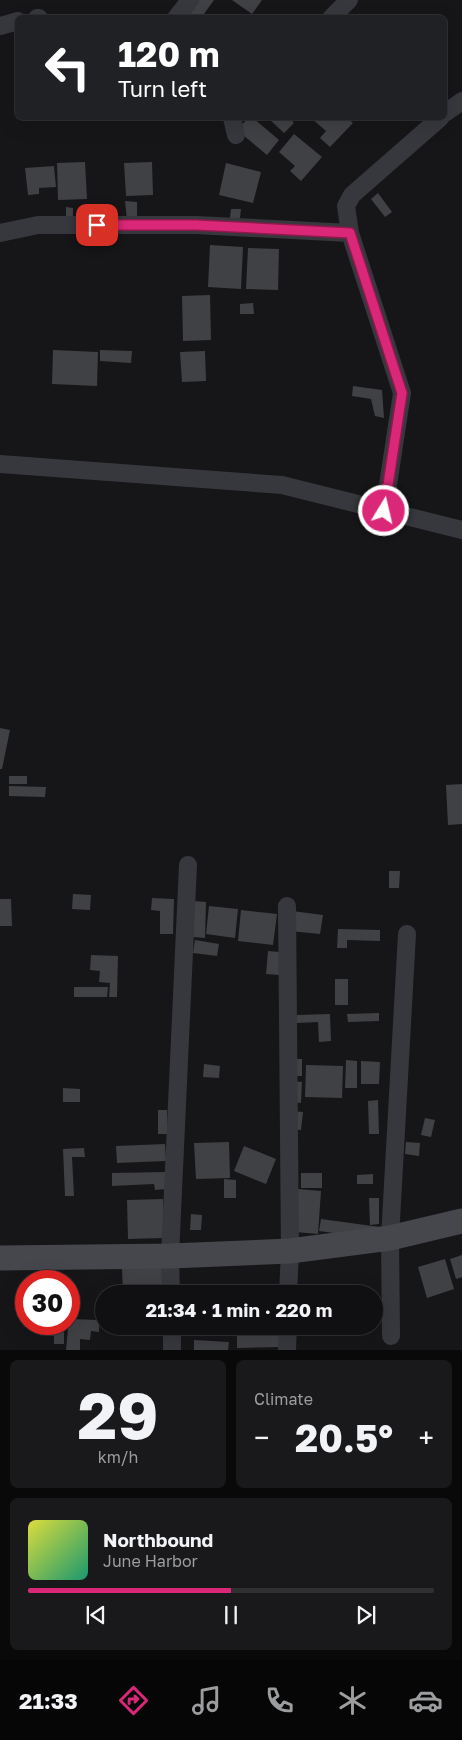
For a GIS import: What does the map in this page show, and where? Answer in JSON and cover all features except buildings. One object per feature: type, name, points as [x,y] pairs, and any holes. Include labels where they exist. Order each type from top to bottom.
[{"type":"street","points":[[178,15],[190,0]]},
{"type":"street","points":[[335,15],[349,0]]},
{"type":"street","points":[[0,26],[15,22]]},
{"type":"street","points":[[447,112],[462,101]]},
{"type":"street","points":[[232,120],[236,135]]},
{"type":"street","points":[[384,511],[402,393],[350,233],[346,206],[352,195],[438,120]]},
{"type":"street","points":[[0,233],[38,225],[196,225],[350,233]]},
{"type":"street","points":[[0,464],[282,485],[462,530]]},
{"type":"street","points":[[171,1285],[170,1256],[188,865]]},
{"type":"street","points":[[287,906],[290,1251],[288,1285]]},
{"type":"street","points":[[391,1336],[390,1238],[407,934]]},
{"type":"street","points":[[0,1258],[170,1256],[290,1251],[390,1238],[462,1221]]},
{"type":"street","points":[[172,1335],[172,1350]]},
{"type":"street","points":[[287,1350],[288,1335]]},
{"type":"route","points":[[97,225],[196,225],[350,233],[402,393],[384,511]]}]
